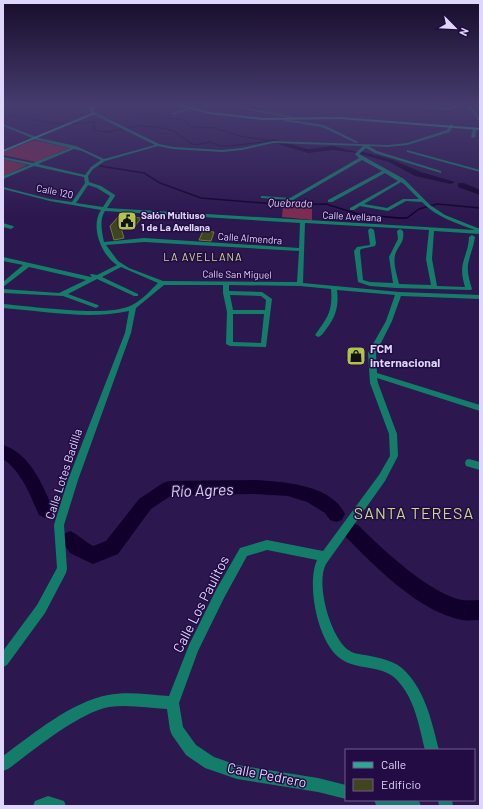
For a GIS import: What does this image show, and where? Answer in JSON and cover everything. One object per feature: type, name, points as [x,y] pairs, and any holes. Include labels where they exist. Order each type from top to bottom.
[{"type":"main road","points":[[3,151],[23,143]]},
{"type":"street","points":[[56,143],[75,147],[104,160]]},
{"type":"street","points":[[154,143],[174,148],[222,151],[242,149],[270,143]]},
{"type":"street","points":[[297,143],[366,146],[411,143]]},
{"type":"street","points":[[358,143],[376,152],[439,170]]},
{"type":"street","points":[[73,204],[87,183],[86,176],[92,168],[104,160],[158,145]]},
{"type":"street","points":[[366,146],[357,154],[402,180],[415,190],[424,201],[442,216],[480,231]]},
{"type":"street","points":[[3,178],[75,147]]},
{"type":"street","points":[[408,151],[480,171]]},
{"type":"street","points":[[402,160],[417,154]]},
{"type":"street","points":[[3,158],[86,176]]},
{"type":"street","points":[[263,197],[291,199],[362,158]]},
{"type":"street","points":[[447,166],[453,164]]},
{"type":"street","points":[[330,201],[385,171]]},
{"type":"street","points":[[352,209],[402,180]]},
{"type":"street","points":[[65,293],[67,289],[118,264],[102,244],[99,227],[100,215],[112,195],[99,187],[87,183]]},
{"type":"street","name":"Calle 120","points":[[3,188],[73,204],[104,209]]},
{"type":"street","points":[[360,205],[388,210],[405,200],[424,201]]},
{"type":"street","name":"Calle Avellana","points":[[104,209],[432,230],[480,231]]},
{"type":"street","points":[[300,284],[304,222]]},
{"type":"street","points":[[3,225],[11,227]]},
{"type":"street","points":[[371,230],[372,246],[359,248],[357,251],[360,281],[364,284],[398,290],[434,288],[469,289],[464,273],[465,262],[472,247],[472,237]]},
{"type":"street","points":[[432,230],[429,259],[434,288]]},
{"type":"street","points":[[431,244],[442,230]]},
{"type":"street","points":[[400,231],[400,241],[398,248],[393,253],[392,259],[398,290],[390,321],[372,353],[374,383],[393,434],[394,456],[382,478],[325,557],[319,568],[317,585],[320,607],[330,638],[344,654],[353,659],[386,664],[400,673],[409,684],[417,699],[432,749]]},
{"type":"street","name":"Calle Almendra","points":[[102,244],[144,240],[301,250]]},
{"type":"street","points":[[3,259],[89,277],[136,295]]},
{"type":"street","name":"Calle San Miguel","points":[[118,264],[136,274],[162,283],[226,285],[300,284],[480,297]]},
{"type":"street","points":[[3,285],[27,265]]},
{"type":"street","points":[[3,306],[90,312],[120,311],[133,308],[162,283]]},
{"type":"street","points":[[226,285],[226,293],[230,312],[230,344],[264,345],[269,299],[267,296],[262,294],[226,293]]},
{"type":"street","points":[[234,285],[234,294]]},
{"type":"street","points":[[318,335],[333,317],[335,309],[334,287]]},
{"type":"street","points":[[3,291],[56,295],[65,293],[96,306]]},
{"type":"street","name":"Calle Lotes Badilla","points":[[3,661],[41,609],[62,569],[59,525],[73,480],[128,333],[133,308]]},
{"type":"street","points":[[230,312],[268,312]]},
{"type":"street","points":[[373,374],[480,408]]},
{"type":"street","points":[[469,463],[480,466]]},
{"type":"street","name":"Calle Los Paulitos","points":[[173,703],[193,649],[220,594],[244,552],[267,545],[325,557]]},
{"type":"street","points":[[3,764],[57,726],[87,708],[108,701],[173,703]]},
{"type":"street","name":"Calle Pedrero","points":[[173,703],[178,730],[191,750],[210,763],[237,772],[318,785],[345,792]]},
{"type":"street","points":[[386,801],[414,806]]},
{"type":"street","points":[[40,806],[48,804],[59,806]]},
{"type":"shaded area","points":[[27,143],[46,143],[69,148],[36,162],[3,155],[3,152]]},
{"type":"shaded area","points":[[3,159],[28,165],[3,176]]},
{"type":"shaded area","points":[[283,205],[312,207],[312,220],[282,217]]},
{"type":"building","points":[[119,216],[141,218],[135,226],[120,225],[124,238],[114,240],[110,226]]},
{"type":"building","points":[[203,231],[214,232],[211,241],[199,240]]},
{"type":"waterway","points":[[190,143],[196,145],[206,143]]},
{"type":"waterway","points":[[212,143],[220,146],[257,143]]},
{"type":"waterway","points":[[279,143],[308,151],[333,148],[354,152]]},
{"type":"waterway","points":[[360,153],[391,161],[418,174],[451,182]]},
{"type":"waterway","name":"Quebrada","points":[[100,166],[144,173],[160,183],[201,198],[287,205],[326,204],[358,214],[398,218],[407,218],[419,209],[437,204],[480,208]]},
{"type":"waterway","points":[[461,185],[480,193]]},
{"type":"waterway","name":"Río Agres","points":[[3,451],[18,463],[29,476],[45,510]]},
{"type":"waterway","name":"Río Agres","points":[[70,540],[76,547],[93,555],[112,548],[127,526],[145,504],[169,488],[255,487],[288,489],[312,496],[331,508],[336,514]]},
{"type":"waterway","name":"Río Agres","points":[[352,531],[388,564],[433,598],[461,610],[480,610]]},
{"type":"place","name":"Salón Multiuso 1 de La Avellana","points":[[127,221]]},
{"type":"place","name":"FCM internacional","points":[[356,356]]},
{"type":"district","name":"LA AVELLANA","points":[[203,257]]},
{"type":"district","name":"SANTA TERESA","points":[[414,513]]}]
